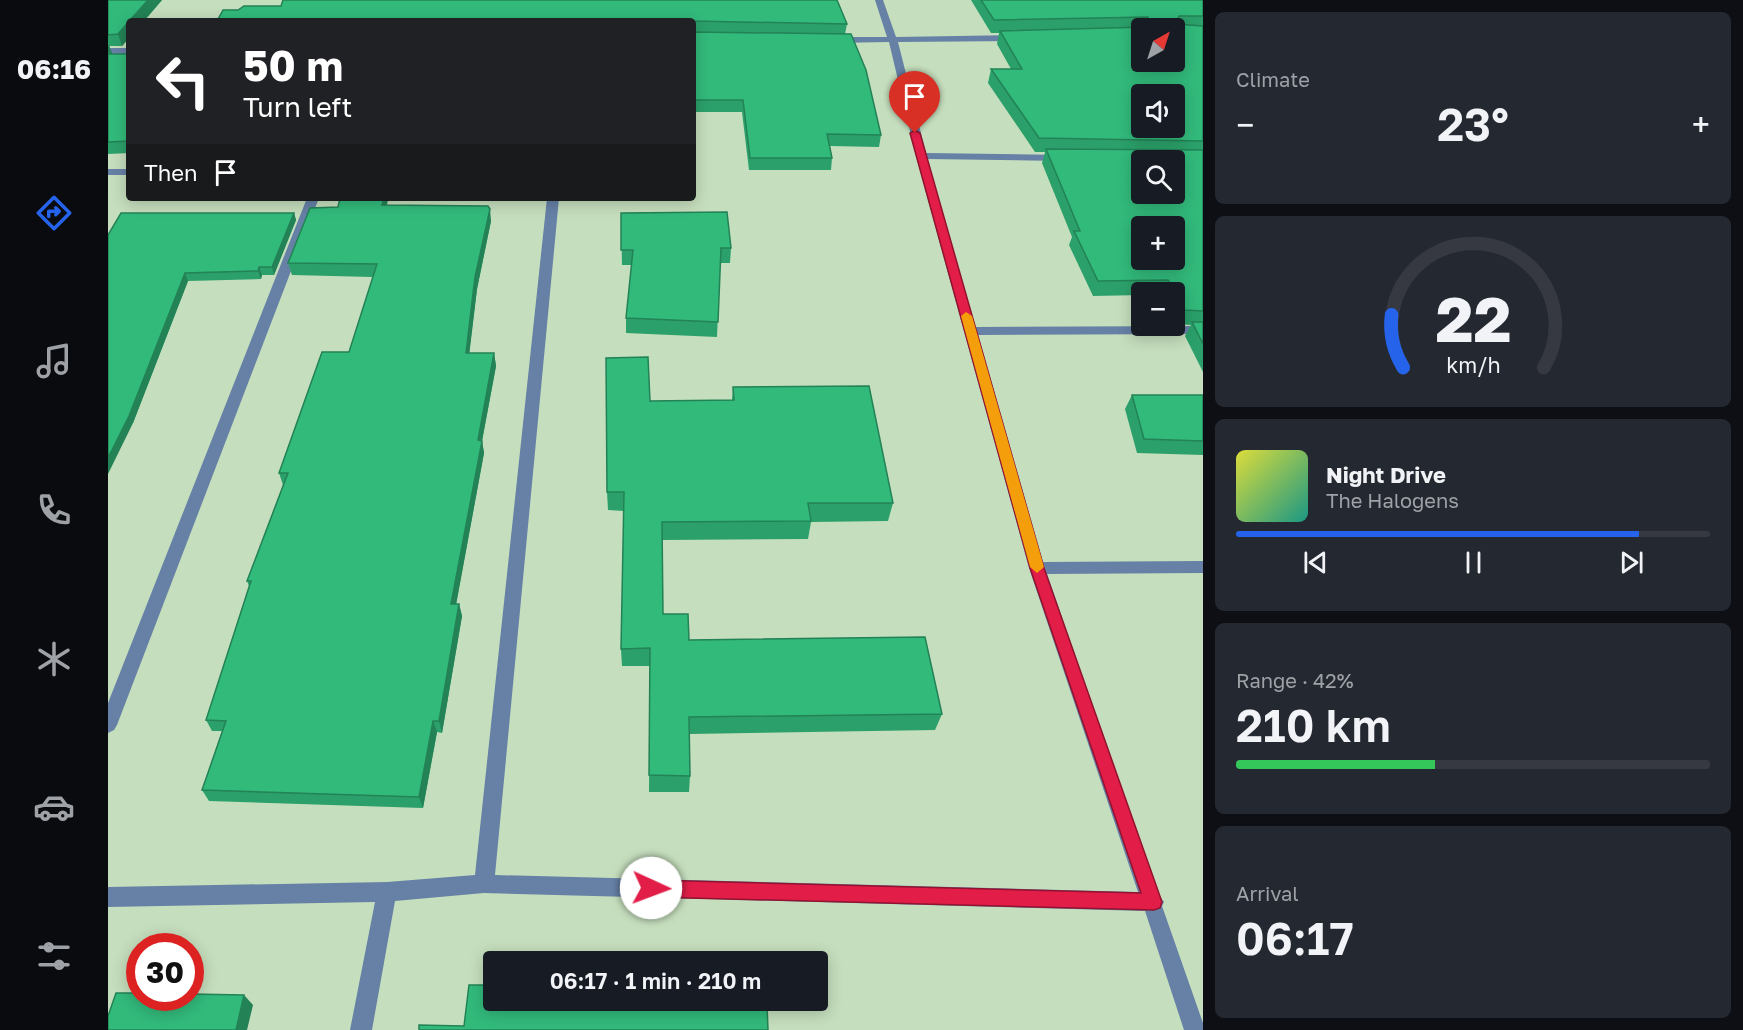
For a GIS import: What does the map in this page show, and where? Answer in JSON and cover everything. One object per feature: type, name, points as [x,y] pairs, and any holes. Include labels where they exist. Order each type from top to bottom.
[{"type":"street","points":[[879,0],[894,41],[921,156],[1037,568],[1154,902],[1195,1030]]},
{"type":"street","points":[[823,39],[894,41],[1035,38]]},
{"type":"street","points":[[108,51],[126,51]]},
{"type":"street","points":[[921,156],[1070,158]]},
{"type":"street","points":[[108,172],[126,172]]},
{"type":"street","points":[[108,725],[312,201]]},
{"type":"street","points":[[484,884],[553,201]]},
{"type":"street","points":[[970,331],[1203,330]]},
{"type":"street","points":[[1037,568],[1203,567]]},
{"type":"street","points":[[108,897],[387,892],[484,884],[1154,902]]},
{"type":"street","points":[[361,1030],[387,892]]},
{"type":"building","points":[[108,0],[148,0],[132,18],[126,18],[126,25],[118,34],[108,35]]},
{"type":"building","points":[[283,0],[837,0],[847,24],[696,21],[696,18],[219,18],[223,10],[238,10],[244,6],[281,6]]},
{"type":"building","points":[[981,0],[1203,0],[1203,16],[994,20]]},
{"type":"building","points":[[1185,25],[1203,26],[1203,141],[1039,138],[991,69],[1022,69],[1000,31],[1131,27],[1131,72],[1185,72]]},
{"type":"building","points":[[696,32],[851,34],[866,70],[881,135],[827,134],[832,158],[750,158],[743,100],[696,100]]},
{"type":"building","points":[[108,54],[126,54],[126,141],[108,142]]},
{"type":"building","points":[[1046,149],[1203,150],[1203,311],[1185,310],[1185,282],[1169,282],[1168,280],[1098,281],[1074,231],[1080,231]]},
{"type":"building","points":[[339,201],[383,201],[382,205],[488,206],[490,209],[475,277],[466,353],[494,353],[478,440],[482,441],[451,604],[459,604],[439,721],[433,721],[419,797],[202,790],[226,721],[206,720],[251,581],[247,581],[288,473],[279,473],[322,352],[349,352],[377,264],[288,263],[310,208],[338,207]]},
{"type":"building","points":[[727,212],[731,248],[721,248],[718,322],[626,318],[633,250],[621,250],[621,213]]},
{"type":"building","points":[[121,213],[294,213],[272,267],[259,267],[258,271],[185,273],[129,416],[108,458],[108,235]]},
{"type":"building","points":[[1192,322],[1203,322],[1203,344]]},
{"type":"building","points":[[648,357],[650,401],[734,400],[733,387],[869,386],[893,503],[808,503],[811,521],[662,522],[663,614],[688,614],[689,640],[925,637],[942,714],[689,717],[690,776],[649,775],[650,648],[621,649],[624,492],[607,492],[606,358]]},
{"type":"building","points":[[1132,395],[1203,395],[1203,441],[1144,439]]},
{"type":"building","points":[[469,985],[483,985],[483,1011],[767,1011],[768,1030],[419,1030],[419,1025],[464,1026]]},
{"type":"building","points":[[116,993],[126,993],[126,1011],[204,1011],[204,994],[244,995],[236,1030],[108,1030],[108,1016]]},
{"type":"slow traffic","points":[[966,316],[1037,567]]},
{"type":"route","points":[[651,888],[1154,902],[1037,568],[915,133]]}]
